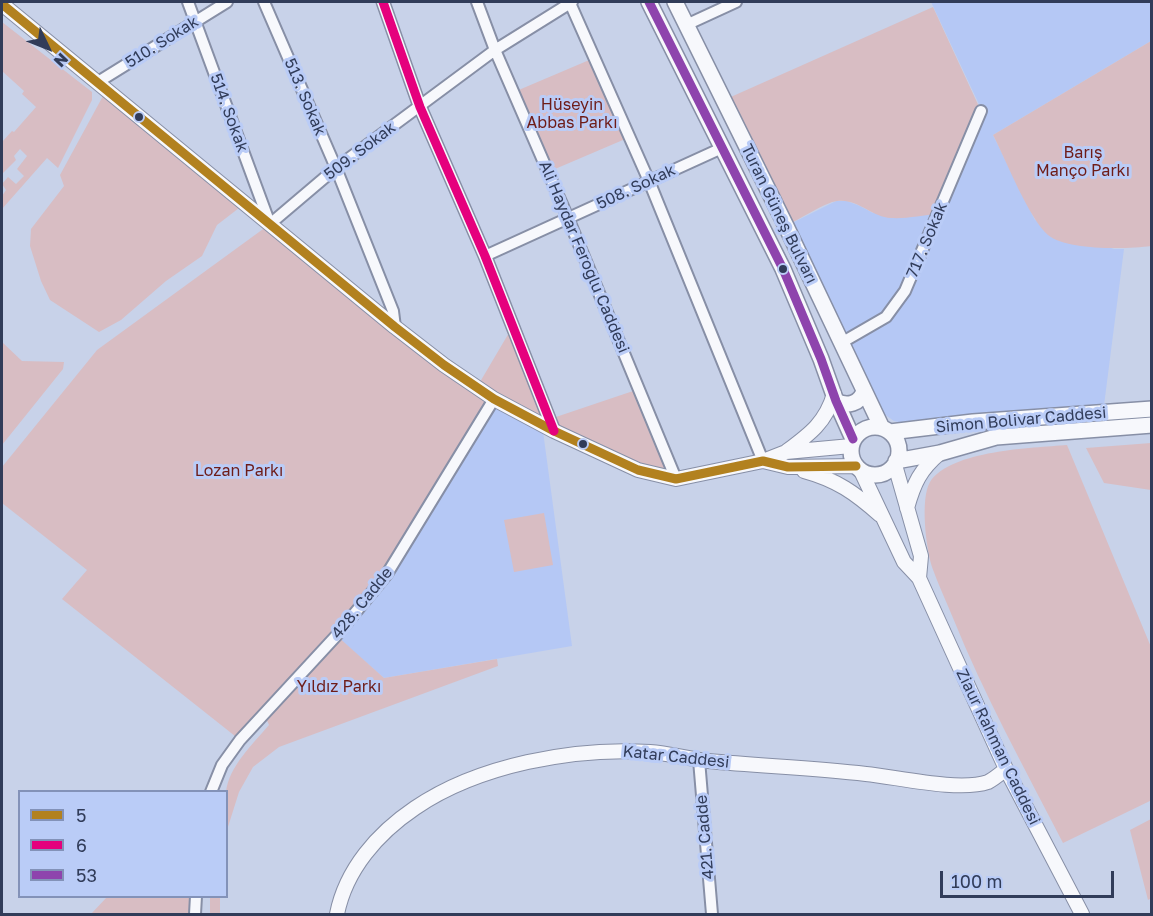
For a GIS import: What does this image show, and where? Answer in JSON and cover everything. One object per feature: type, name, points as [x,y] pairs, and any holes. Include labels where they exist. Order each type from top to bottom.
[{"type":"main road","name":"Turan Güneş Bulvarı","points":[[649,2],[783,269],[852,442]]},
{"type":"main road","name":"Turan Güneş Bulvarı","points":[[675,2],[786,226],[864,391],[886,430]]},
{"type":"main road","points":[[2,4],[444,365],[494,399],[554,431],[638,470],[676,479],[763,461],[786,452],[852,442]]},
{"type":"main road","points":[[786,452],[819,425],[835,398],[843,405],[850,405],[858,401],[864,391]]},
{"type":"main road","name":"Simon Bolivar Caddesi","points":[[886,430],[1152,409]]},
{"type":"main road","name":"Simon Bolivar Caddesi","points":[[895,463],[996,437],[1152,425]]},
{"type":"main road","points":[[788,467],[859,469],[876,475],[890,470],[899,451],[898,443],[886,430],[866,428],[852,442],[850,453],[859,469]]},
{"type":"main road","points":[[907,510],[913,486],[922,471],[940,453]]},
{"type":"main road","points":[[763,461],[826,477],[845,486],[884,519]]},
{"type":"main road","name":"Ziaur Rahman Caddesi","points":[[895,463],[921,556],[919,578]]},
{"type":"main road","name":"Ziaur Rahman Caddesi","points":[[859,469],[904,562],[919,578],[1006,769],[1082,915]]},
{"type":"main road","name":"Katar Caddesi","points":[[338,915],[340,903],[352,872],[375,841],[407,813],[433,796],[469,779],[518,765],[562,756],[606,751],[652,752],[699,760],[965,785],[988,782],[1006,769]]},
{"type":"street","name":"514. Sokak","points":[[188,2],[270,224]]},
{"type":"street","name":"510. Sokak","points":[[98,82],[227,2]]},
{"type":"street","name":"513. Sokak","points":[[264,2],[336,168],[393,311],[395,327]]},
{"type":"street","points":[[383,2],[420,107],[485,256],[554,431]]},
{"type":"street","name":"Ali Haydar Feroğlu Caddesi","points":[[477,2],[495,50],[568,218],[676,479]]},
{"type":"street","name":"509. Sokak","points":[[270,224],[336,168],[495,50],[571,2]]},
{"type":"street","points":[[571,2],[649,181],[763,461]]},
{"type":"street","points":[[686,25],[736,2]]},
{"type":"street","name":"717. Sokak","points":[[841,343],[886,317],[904,291],[981,111]]},
{"type":"street","name":"508. Sokak","points":[[485,256],[722,148]]},
{"type":"street","name":"428. Cadde","points":[[213,790],[222,765],[240,740],[328,644],[387,574],[494,399]]},
{"type":"street","name":"421. Cadde","points":[[699,760],[712,915]]},
{"type":"street","points":[[195,915],[196,898]]},
{"type":"shaded area","points":[[931,2],[1151,2],[1151,41],[993,135],[1035,220],[1114,249],[1124,249],[1102,421],[1013,429],[992,422],[923,428],[894,421],[868,398],[786,226],[836,201],[847,201],[873,213],[938,214],[985,117]]},
{"type":"shaded area","points":[[494,399],[542,424],[572,646],[384,678],[336,636]]},
{"type":"green space","points":[[933,7],[981,111],[938,214],[891,218],[851,202],[837,201],[786,226],[724,100]]},
{"type":"green space","points":[[2,22],[92,92],[92,100],[58,168],[47,158],[2,209],[2,196],[6,190],[2,184],[8,177],[16,184],[24,176],[17,169],[27,156],[20,149],[14,156],[16,160],[2,174],[2,142],[36,107],[22,94],[24,91],[2,71]]},
{"type":"green space","name":"Barış Manço Parkı","points":[[1151,41],[1151,246],[1098,248],[1057,240],[1040,227],[1033,216],[993,135]]},
{"type":"green space","name":"Hüseyin Abbas Parkı","points":[[594,58],[630,137],[548,172],[514,92]]},
{"type":"green space","points":[[103,96],[239,208],[217,225],[202,256],[166,281],[121,320],[99,332],[50,300],[41,281],[30,246],[31,229],[64,186],[60,175]]},
{"type":"green space","name":"Lozan Parkı","points":[[270,224],[477,387],[513,326],[550,419],[639,389],[676,479],[638,470],[494,399],[387,574],[336,635],[384,678],[497,659],[498,666],[279,747],[253,767],[239,792],[228,827],[228,782],[237,764],[269,725],[265,716],[240,740],[62,599],[87,570],[2,503],[2,467],[97,350]]},
{"type":"green space","points":[[2,342],[22,361],[64,362],[63,369],[2,445]]},
{"type":"green space","points":[[1151,443],[1151,490],[1104,483],[1086,448]]},
{"type":"green space","points":[[1067,445],[1151,647],[1152,800],[1063,843],[991,704],[939,586],[932,567],[926,536],[925,500],[930,482],[940,471],[955,463],[993,453]]},
{"type":"green space","points":[[544,513],[553,565],[514,572],[504,520]]},
{"type":"green space","points":[[1151,819],[1152,898],[1148,900],[1130,830]]},
{"type":"green space","points":[[106,898],[196,898],[195,914],[91,914]]},
{"type":"green space","points":[[210,898],[220,898],[220,914],[210,914]]},
{"type":"transit line","name":"6","points":[[383,2],[420,107],[485,256],[554,431]]},
{"type":"transit line","name":"53","points":[[649,2],[783,269],[853,439]]},
{"type":"transit line","name":"5","points":[[2,4],[395,327],[444,365],[494,399],[554,431],[638,470],[676,479],[763,461],[788,467],[856,466]]},
{"type":"park label","name":"Yıldız Parkı","points":[[339,687]]}]
